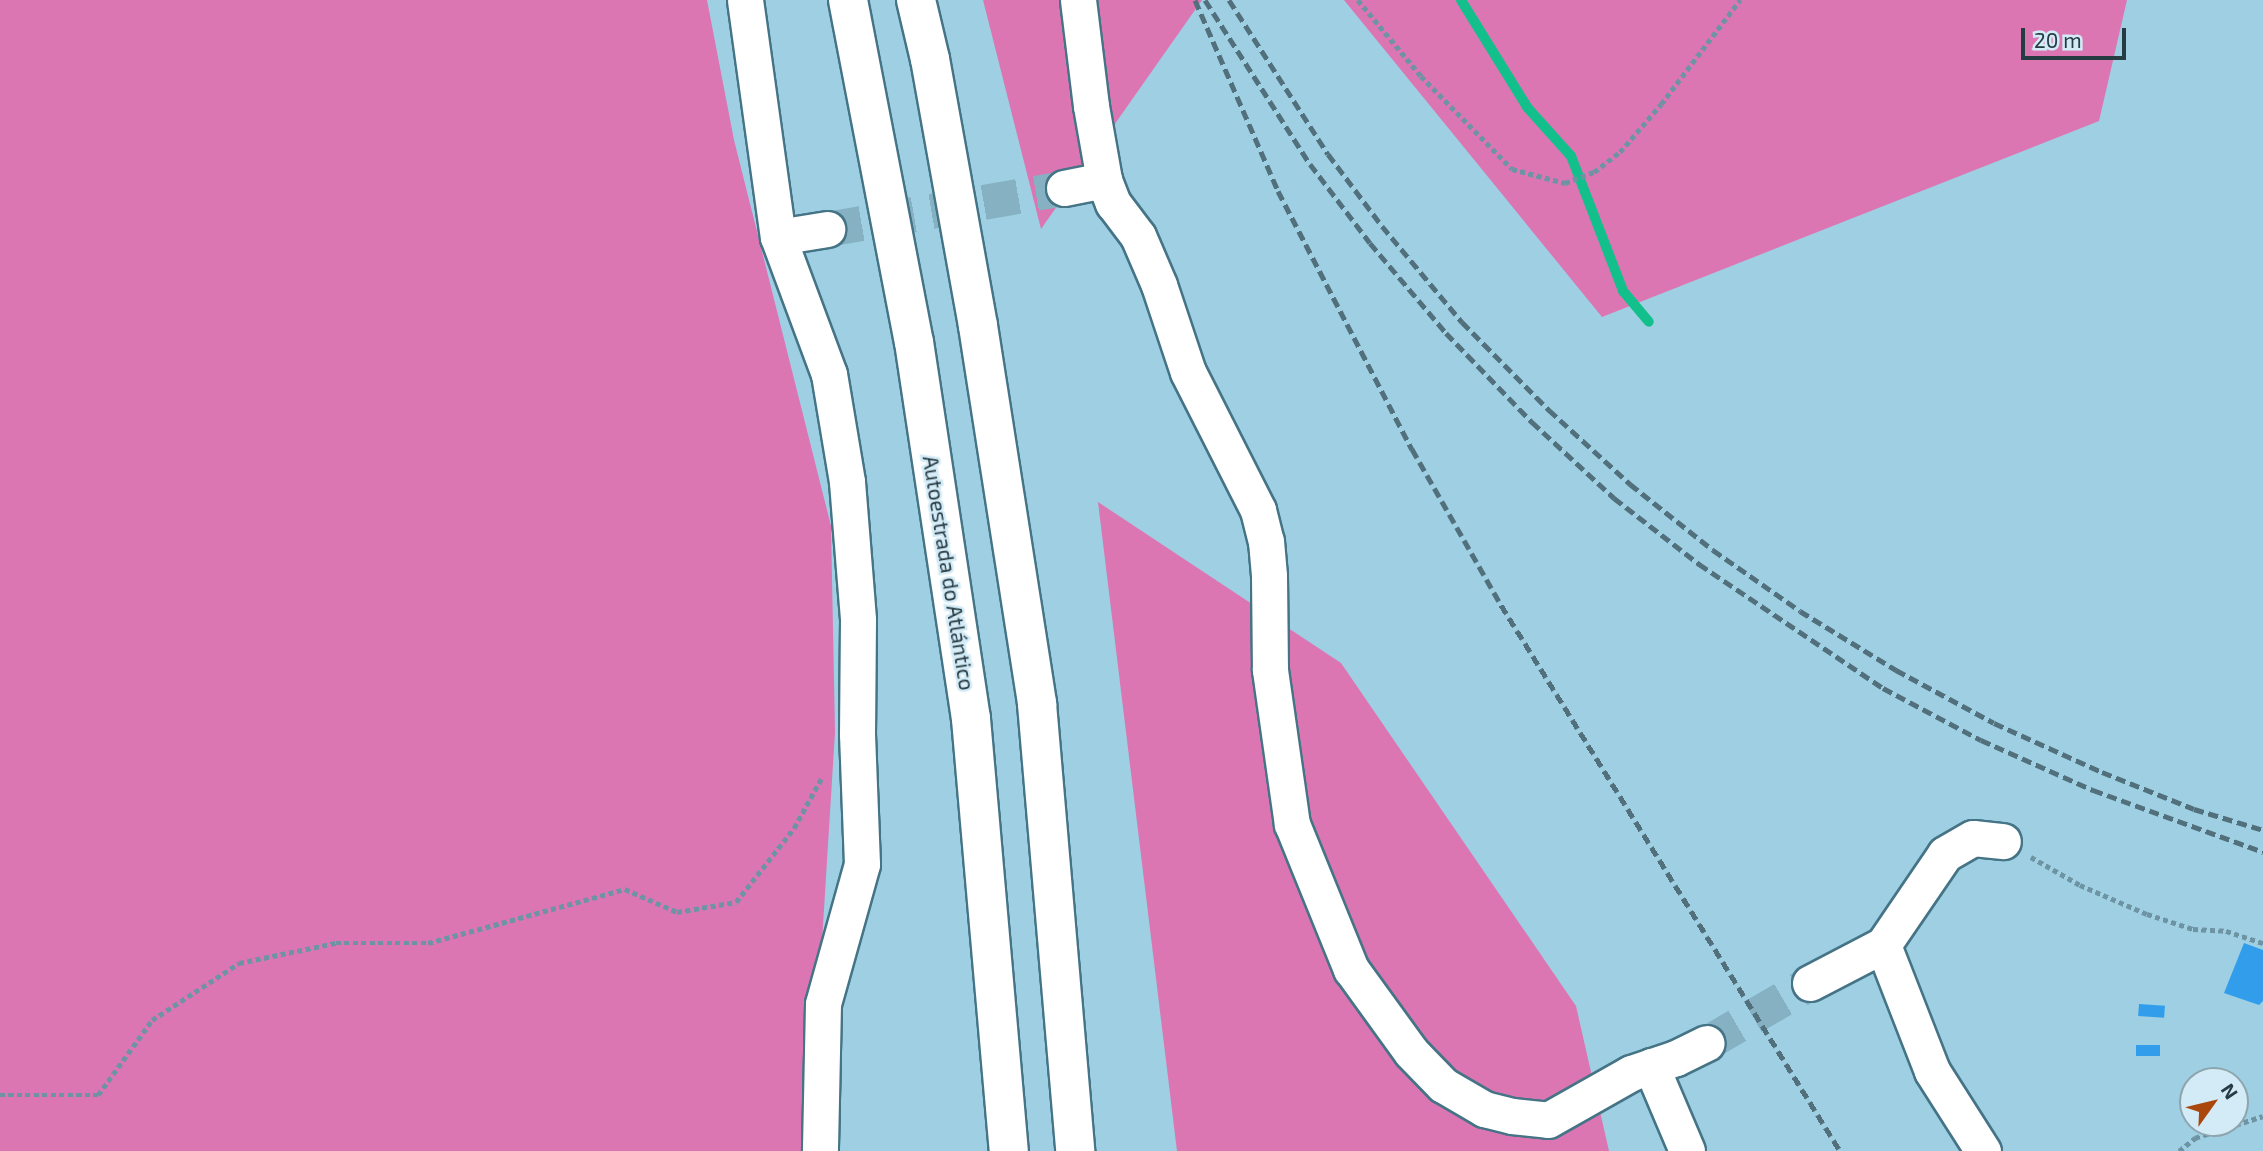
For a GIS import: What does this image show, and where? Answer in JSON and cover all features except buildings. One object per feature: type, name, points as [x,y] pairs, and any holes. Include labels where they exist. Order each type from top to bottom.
[{"type":"highway","name":"Autoestrada do Atlántico","points":[[848,0],[914,342],[971,719],[1009,1151]]},
{"type":"highway","points":[[916,0],[930,59],[978,326],[1037,704],[1075,1151]]},
{"type":"street","points":[[745,0],[778,237],[829,374],[845,469],[858,620],[857,734],[862,863],[823,1004],[820,1151]]},
{"type":"street","points":[[1078,0],[1091,106],[1104,180],[1113,203],[1138,236],[1159,285],[1188,372],[1258,510],[1268,565],[1270,670],[1292,824],[1351,969],[1411,1052],[1443,1085],[1484,1109],[1512,1116],[1548,1120],[1641,1070],[1707,1043]]},
{"type":"street","points":[[1063,188],[1104,180]]},
{"type":"street","points":[[778,237],[827,229]]},
{"type":"street","points":[[1810,983],[1883,945],[1945,854],[1973,838],[2003,841]]},
{"type":"street","points":[[1883,945],[1932,1071],[1983,1151]]},
{"type":"street","points":[[1641,1070],[1687,1151]]},
{"type":"path","points":[[1357,0],[1421,76],[1512,169],[1565,183],[1594,172],[1620,152],[1661,104],[1740,0]]},
{"type":"path","points":[[0,1095],[98,1095],[152,1020],[239,963],[336,943],[428,943],[625,890],[677,912],[736,902],[794,828],[831,760],[857,734]]},
{"type":"path","points":[[2003,841],[2080,885],[2147,914],[2193,929],[2226,932],[2263,943]]},
{"type":"path","points":[[2179,1151],[2195,1139],[2263,1116]]},
{"type":"shaded area","points":[[0,0],[707,0],[734,140],[831,526],[835,732],[809,1151],[0,1151]]},
{"type":"shaded area","points":[[983,0],[1202,0],[1041,229]]},
{"type":"shaded area","points":[[1344,0],[2127,0],[2099,121],[1602,317]]},
{"type":"shaded area","points":[[1098,502],[1341,663],[1576,1006],[1609,1151],[1177,1151]]},
{"type":"waterway","points":[[1461,0],[1527,107],[1571,156],[1623,291],[1649,322]]},
{"type":"tunnel","points":[[827,229],[1064,188]]},
{"type":"tunnel","points":[[1707,1043],[1810,983]]},
{"type":"railway","points":[[1195,0],[1278,191],[1412,449],[1501,605],[1840,1151]]},
{"type":"railway","points":[[1205,0],[1310,164],[1370,243],[1446,333],[1532,422],[1614,498],[1699,564],[1883,688],[1981,740],[2093,790],[2263,852]]},
{"type":"railway","points":[[1229,0],[1328,154],[1382,226],[1462,322],[1549,410],[1630,484],[1713,550],[1800,611],[1896,670],[1994,723],[2102,772],[2194,809],[2263,830]]}]
